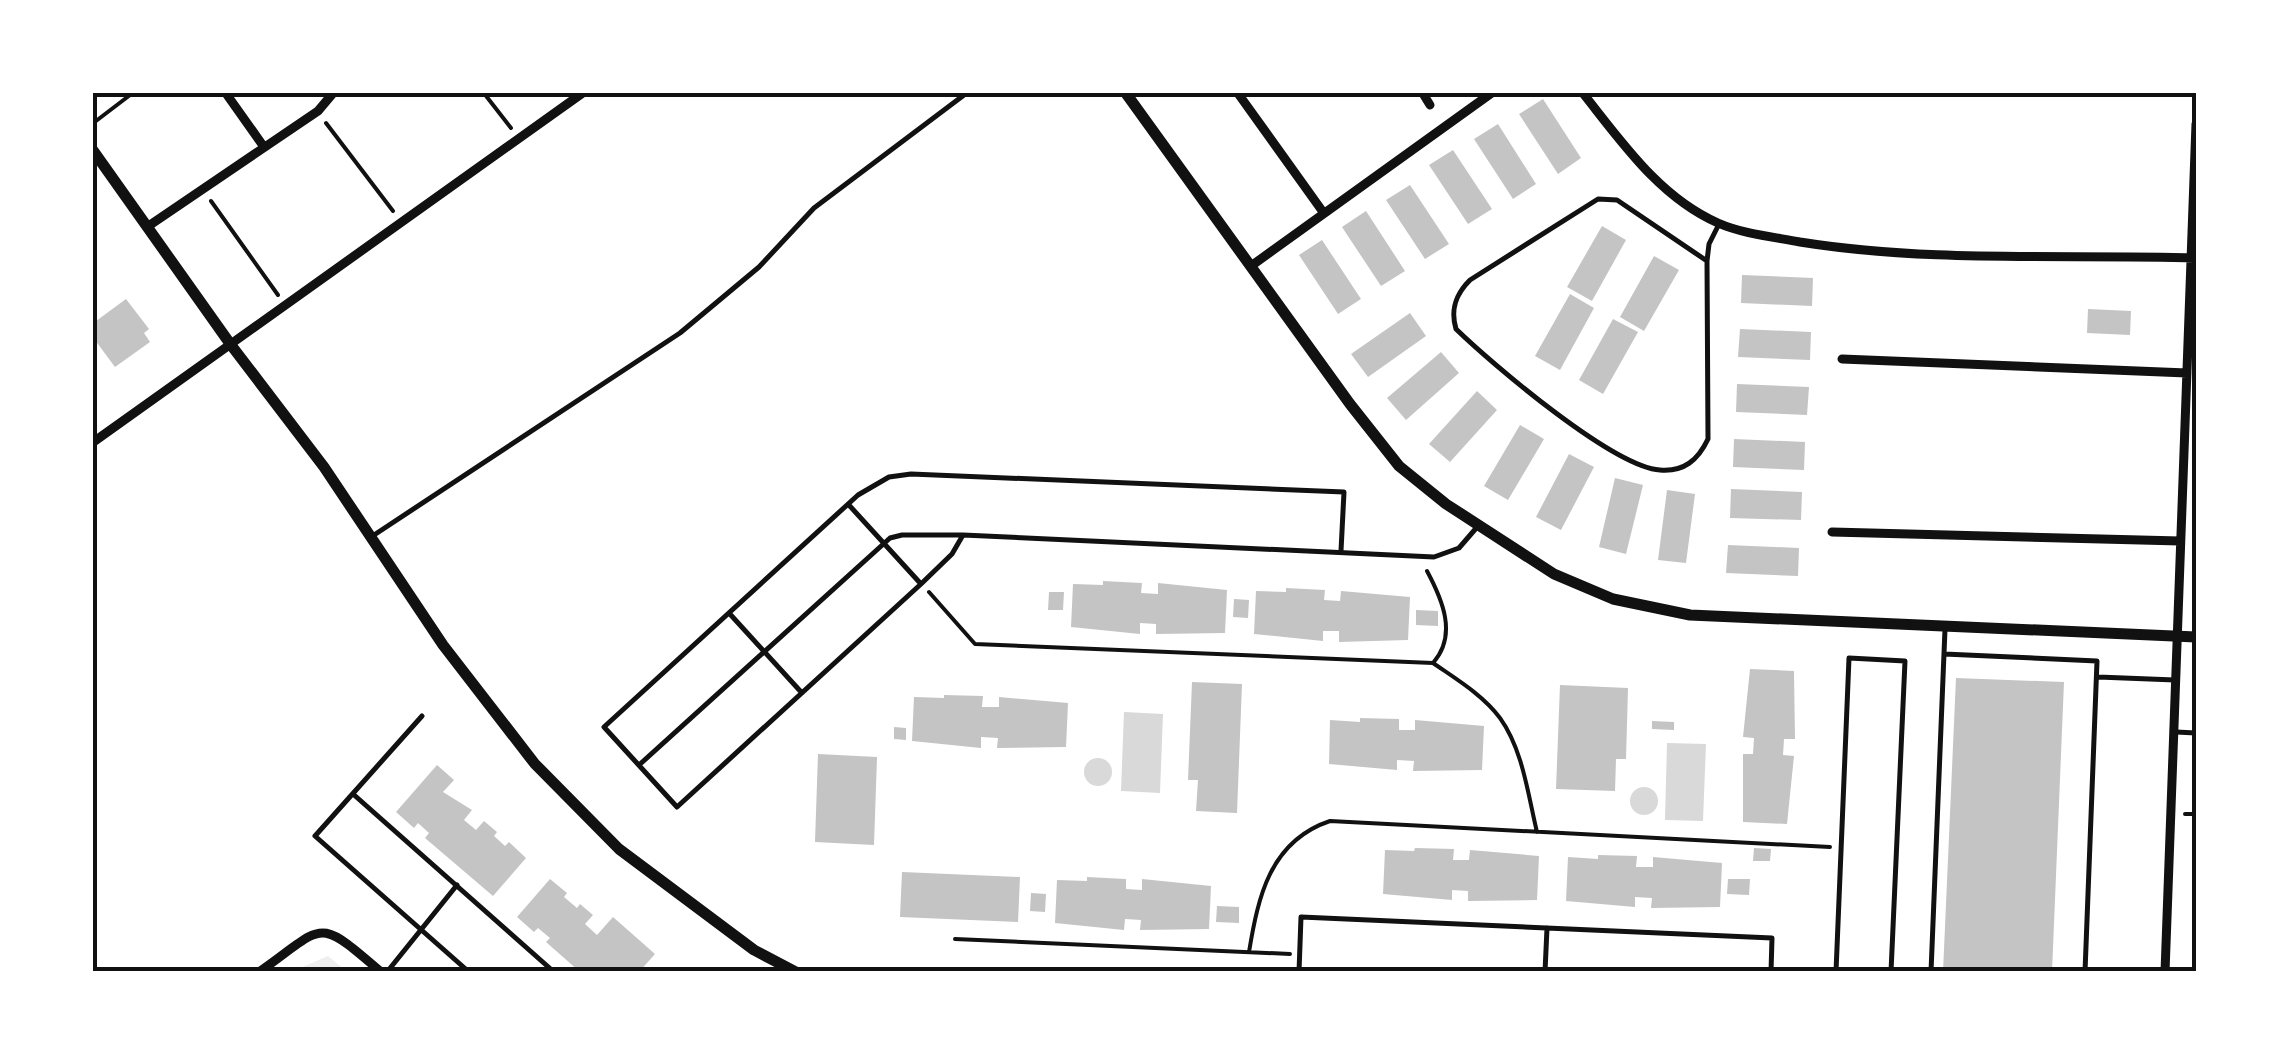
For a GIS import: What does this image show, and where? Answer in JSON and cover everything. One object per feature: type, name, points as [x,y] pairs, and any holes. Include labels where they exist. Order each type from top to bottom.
[{"type":"street","points":[[225,92],[264,148]]},
{"type":"street","points":[[147,227],[318,111],[334,92]]},
{"type":"street","points":[[92,444],[584,92]]},
{"type":"street","points":[[1124,92],[1399,466],[1478,526],[1554,574],[1613,599],[1690,616],[2196,637]]},
{"type":"street","points":[[1237,92],[1323,212]]},
{"type":"street","points":[[1422,92],[1430,105]]},
{"type":"street","points":[[1252,266],[1493,92]]},
{"type":"street","points":[[1582,92],[1641,167],[1677,198],[1719,224],[1774,237],[1876,252],[2194,258]]},
{"type":"street","points":[[2164,972],[2194,258],[2196,124]]},
{"type":"street","points":[[92,148],[231,346],[324,467],[443,646],[535,764],[619,849],[754,950],[796,972]]},
{"type":"street","points":[[1842,359],[2188,372]]},
{"type":"street","points":[[1832,532],[2180,541]]},
{"type":"street","points":[[259,972],[310,933],[322,931],[339,936],[384,972]]},
{"type":"lane","points":[[371,537],[680,332],[759,267],[814,208],[968,92]]},
{"type":"lane","points":[[1707,262],[1617,200],[1598,199],[1470,280],[1456,298],[1456,329],[1498,370],[1613,451],[1658,470],[1681,468],[1701,454],[1708,440],[1707,262],[1719,224]]},
{"type":"lane","points":[[962,535],[952,554],[921,584],[677,807],[604,727],[848,504],[878,482],[898,474],[1344,492],[1341,552]]},
{"type":"lane","points":[[848,504],[921,584]]},
{"type":"lane","points":[[638,765],[883,542],[902,535],[1420,557],[1452,553],[1478,526]]},
{"type":"lane","points":[[729,612],[802,693]]},
{"type":"lane","points":[[1931,972],[1945,629]]},
{"type":"lane","points":[[1944,654],[2098,661],[2084,972]]},
{"type":"lane","points":[[1836,972],[1849,658],[1905,661],[1892,972]]},
{"type":"lane","points":[[2097,677],[2175,680]]},
{"type":"lane","points":[[422,716],[315,836],[469,972]]},
{"type":"lane","points":[[2173,732],[2196,733]]},
{"type":"lane","points":[[353,794],[554,972]]},
{"type":"lane","points":[[384,972],[456,886]]},
{"type":"lane","points":[[1299,972],[1301,917],[1772,938],[1770,972]]},
{"type":"lane","points":[[1545,972],[1547,928]]},
{"type":"path","points":[[92,124],[134,92]]},
{"type":"path","points":[[482,92],[518,137]]},
{"type":"path","points":[[318,111],[402,224]]},
{"type":"path","points":[[202,190],[286,307]]},
{"type":"path","points":[[1420,557],[1445,607],[1445,644],[1433,662]]},
{"type":"path","points":[[921,584],[975,644],[1433,662],[1477,694],[1502,720],[1519,760],[1537,832]]},
{"type":"path","points":[[1249,952],[1257,902],[1268,871],[1280,855],[1316,826],[1330,821],[1841,847]]},
{"type":"path","points":[[956,939],[1299,954]]},
{"type":"shaded area","points":[[1124,712],[1163,714],[1160,793],[1121,791]]},
{"type":"shaded area","points":[[1667,743],[1706,744],[1703,821],[1665,820]]},
{"type":"shaded area","points":[[1098,758],[1108,762],[1112,772],[1108,782],[1098,786],[1088,782],[1084,772],[1088,762]]},
{"type":"shaded area","points":[[1644,787],[1654,791],[1658,801],[1654,811],[1644,815],[1634,811],[1630,801],[1634,791]]},
{"type":"shaded area","points":[[328,956],[346,971],[293,971]]},
{"type":"building","points":[[1543,99],[1581,158],[1558,174],[1519,114]]},
{"type":"building","points":[[1498,124],[1536,184],[1513,199],[1474,139]]},
{"type":"building","points":[[1453,150],[1492,209],[1468,224],[1429,165]]},
{"type":"building","points":[[1410,185],[1449,244],[1425,259],[1386,200]]},
{"type":"building","points":[[1366,211],[1405,271],[1381,286],[1342,227]]},
{"type":"building","points":[[1602,226],[1626,240],[1592,301],[1567,287]]},
{"type":"building","points":[[1322,240],[1361,299],[1338,314],[1299,255]]},
{"type":"building","points":[[1654,256],[1679,270],[1644,331],[1620,317]]},
{"type":"building","points":[[1742,275],[1813,278],[1812,306],[1741,303]]},
{"type":"building","points":[[1570,294],[1594,308],[1560,370],[1535,356]]},
{"type":"building","points":[[126,299],[149,329],[144,333],[150,342],[115,367],[92,336],[92,324]]},
{"type":"building","points":[[2088,309],[2131,311],[2130,335],[2087,333]]},
{"type":"building","points":[[1410,313],[1426,336],[1368,377],[1351,354]]},
{"type":"building","points":[[1613,319],[1638,332],[1603,394],[1579,380]]},
{"type":"building","points":[[1740,329],[1811,332],[1810,360],[1738,357]]},
{"type":"building","points":[[1441,352],[1459,373],[1406,420],[1387,398]]},
{"type":"building","points":[[1737,384],[1809,387],[1807,415],[1736,412]]},
{"type":"building","points":[[1477,391],[1497,410],[1450,462],[1429,444]]},
{"type":"building","points":[[1520,425],[1544,439],[1508,500],[1484,486]]},
{"type":"building","points":[[1734,439],[1805,442],[1804,470],[1733,467]]},
{"type":"building","points":[[1569,454],[1594,467],[1561,530],[1536,517]]},
{"type":"building","points":[[1615,478],[1643,485],[1626,554],[1599,547]]},
{"type":"building","points":[[1731,489],[1802,492],[1801,520],[1730,518]]},
{"type":"building","points":[[1667,490],[1695,494],[1686,563],[1658,560]]},
{"type":"building","points":[[1728,545],[1799,548],[1798,576],[1726,573]]},
{"type":"building","points":[[1103,581],[1142,583],[1141,593],[1158,594],[1158,583],[1227,590],[1225,633],[1156,634],[1156,624],[1140,623],[1140,634],[1071,627],[1073,584],[1103,585]]},
{"type":"building","points":[[1286,588],[1325,590],[1324,600],[1340,601],[1341,591],[1410,597],[1408,640],[1339,642],[1339,631],[1323,631],[1323,641],[1254,634],[1256,591],[1286,592]]},
{"type":"building","points":[[1049,592],[1064,592],[1063,610],[1048,610]]},
{"type":"building","points":[[1234,599],[1249,600],[1248,618],[1233,617]]},
{"type":"building","points":[[1416,610],[1438,611],[1438,626],[1416,625]]},
{"type":"building","points":[[1750,669],[1794,671],[1795,739],[1784,739],[1783,755],[1794,756],[1787,824],[1743,822],[1743,754],[1753,754],[1754,738],[1743,737]]},
{"type":"building","points":[[1956,678],[2064,682],[2052,972],[1943,972]]},
{"type":"building","points":[[1192,682],[1242,684],[1237,813],[1196,811],[1198,780],[1188,780]]},
{"type":"building","points":[[1560,685],[1628,688],[1626,759],[1616,759],[1615,791],[1556,789]]},
{"type":"building","points":[[983,696],[982,707],[999,707],[999,697],[1068,703],[1066,747],[997,748],[998,738],[981,737],[981,748],[912,741],[914,697]]},
{"type":"building","points":[[1360,718],[1399,719],[1399,730],[1415,730],[1415,720],[1484,726],[1482,770],[1413,771],[1414,761],[1397,760],[1397,770],[1329,764],[1330,720],[1360,722]]},
{"type":"building","points":[[1652,721],[1674,722],[1674,730],[1652,729]]},
{"type":"building","points":[[894,727],[906,728],[906,740],[894,739]]},
{"type":"building","points":[[818,754],[877,757],[874,845],[815,842]]},
{"type":"building","points":[[437,765],[454,780],[443,792],[472,810],[464,820],[476,830],[484,821],[505,846],[509,842],[526,858],[493,896],[425,838],[429,833],[418,823],[414,828],[396,812]]},
{"type":"building","points":[[1754,848],[1771,849],[1770,861],[1753,861]]},
{"type":"building","points":[[1454,849],[1453,860],[1469,860],[1470,850],[1539,856],[1537,900],[1468,901],[1468,891],[1452,890],[1452,900],[1383,894],[1385,850]]},
{"type":"building","points":[[1598,855],[1637,856],[1636,867],[1653,867],[1653,857],[1722,863],[1720,907],[1651,908],[1652,898],[1635,897],[1635,907],[1566,901],[1568,857],[1598,859]]},
{"type":"building","points":[[902,872],[1020,877],[1018,922],[900,917]]},
{"type":"building","points":[[1087,877],[1126,879],[1126,889],[1142,890],[1142,879],[1211,886],[1209,929],[1140,930],[1141,920],[1125,919],[1124,930],[1055,923],[1057,880],[1087,881]]},
{"type":"building","points":[[550,879],[577,908],[580,904],[593,915],[585,924],[597,935],[613,917],[655,954],[639,972],[580,972],[546,942],[550,938],[538,928],[534,932],[517,917]]},
{"type":"building","points":[[1728,879],[1750,879],[1749,895],[1727,894]]},
{"type":"building","points":[[1031,893],[1046,894],[1045,912],[1030,911]]},
{"type":"building","points":[[1217,906],[1239,907],[1239,923],[1216,922]]}]
